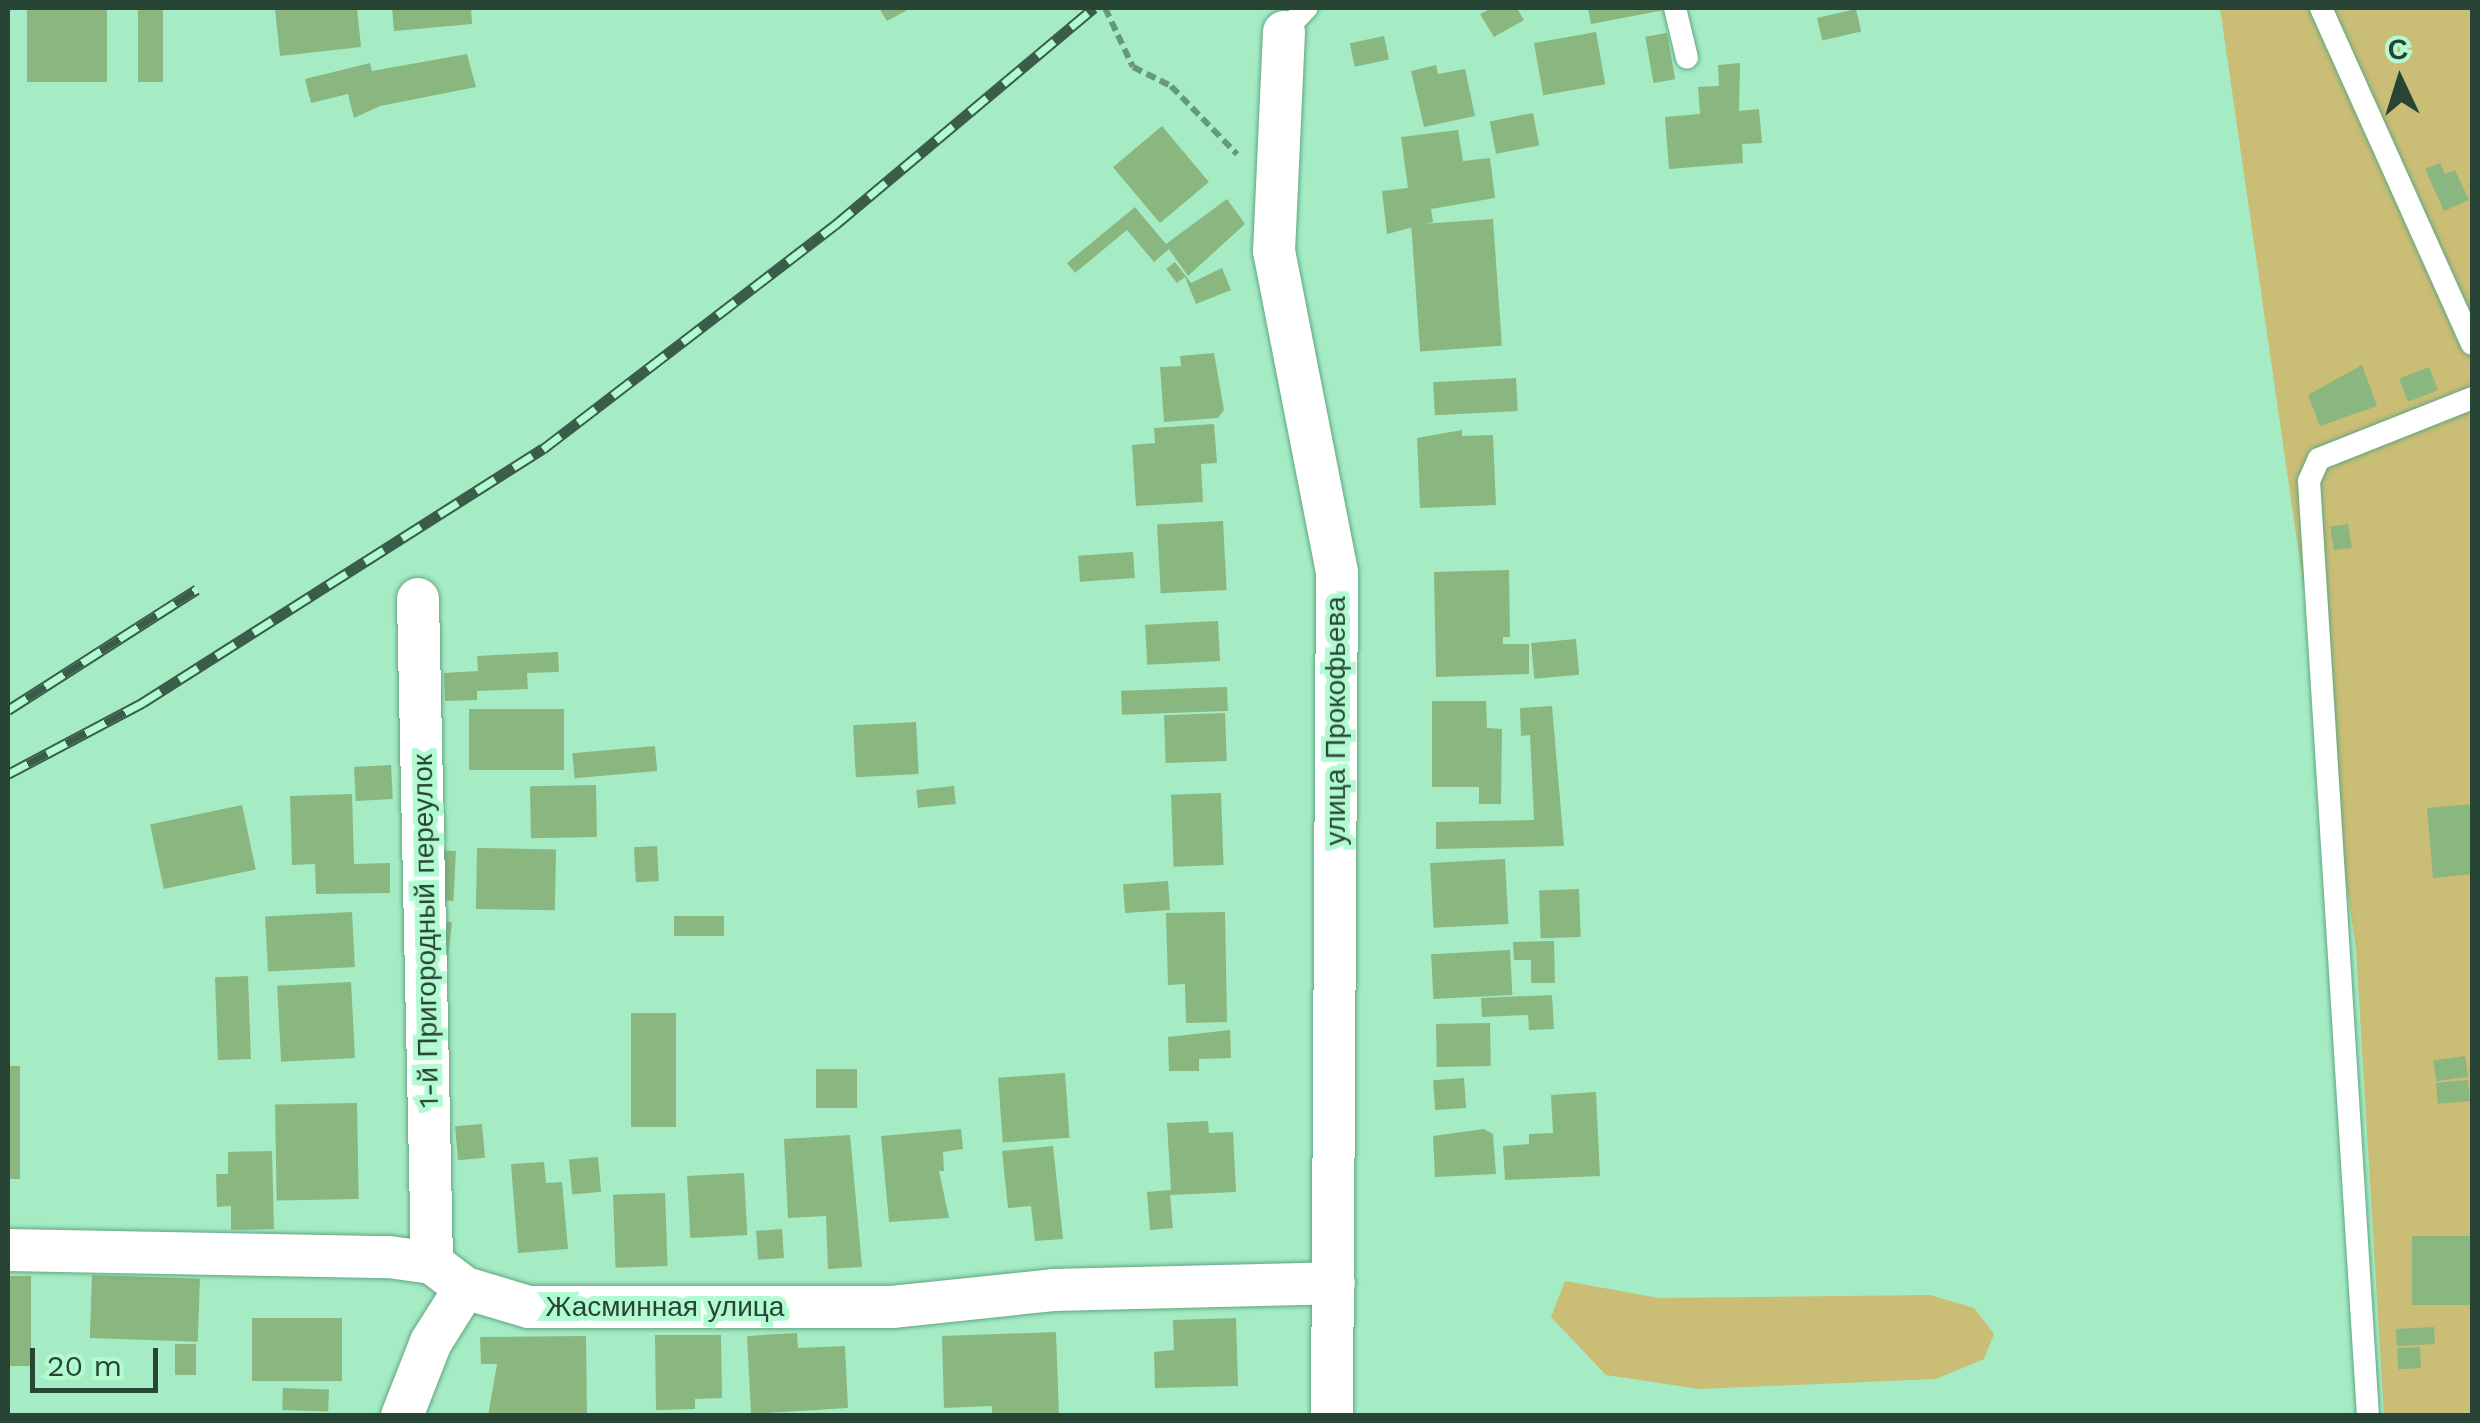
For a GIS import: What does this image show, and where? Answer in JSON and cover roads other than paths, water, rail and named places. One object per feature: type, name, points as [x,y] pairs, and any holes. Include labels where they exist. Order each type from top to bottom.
[{"type":"street","name":"улица Прокофьева","points":[[1295,20],[1274,250],[1337,572],[1332,1416]]},
{"type":"street","name":"1-й Пригородный переулок","points":[[418,600],[448,1276]]},
{"type":"street","name":"Жасминная улица","points":[[8,1250],[448,1276],[530,1307],[892,1307],[1052,1290],[1334,1283]]},
{"type":"street","points":[[402,1416],[431,1342],[448,1276]]},
{"type":"lane","points":[[1676,8],[1687,58]]},
{"type":"lane","points":[[2321,8],[2472,344]]},
{"type":"lane","points":[[2368,1416],[2309,482],[2320,459],[2472,398]]},
{"type":"railway","points":[[8,774],[142,703],[543,449],[835,225],[1094,8]]},
{"type":"railway","points":[[8,710],[197,589]]}]
